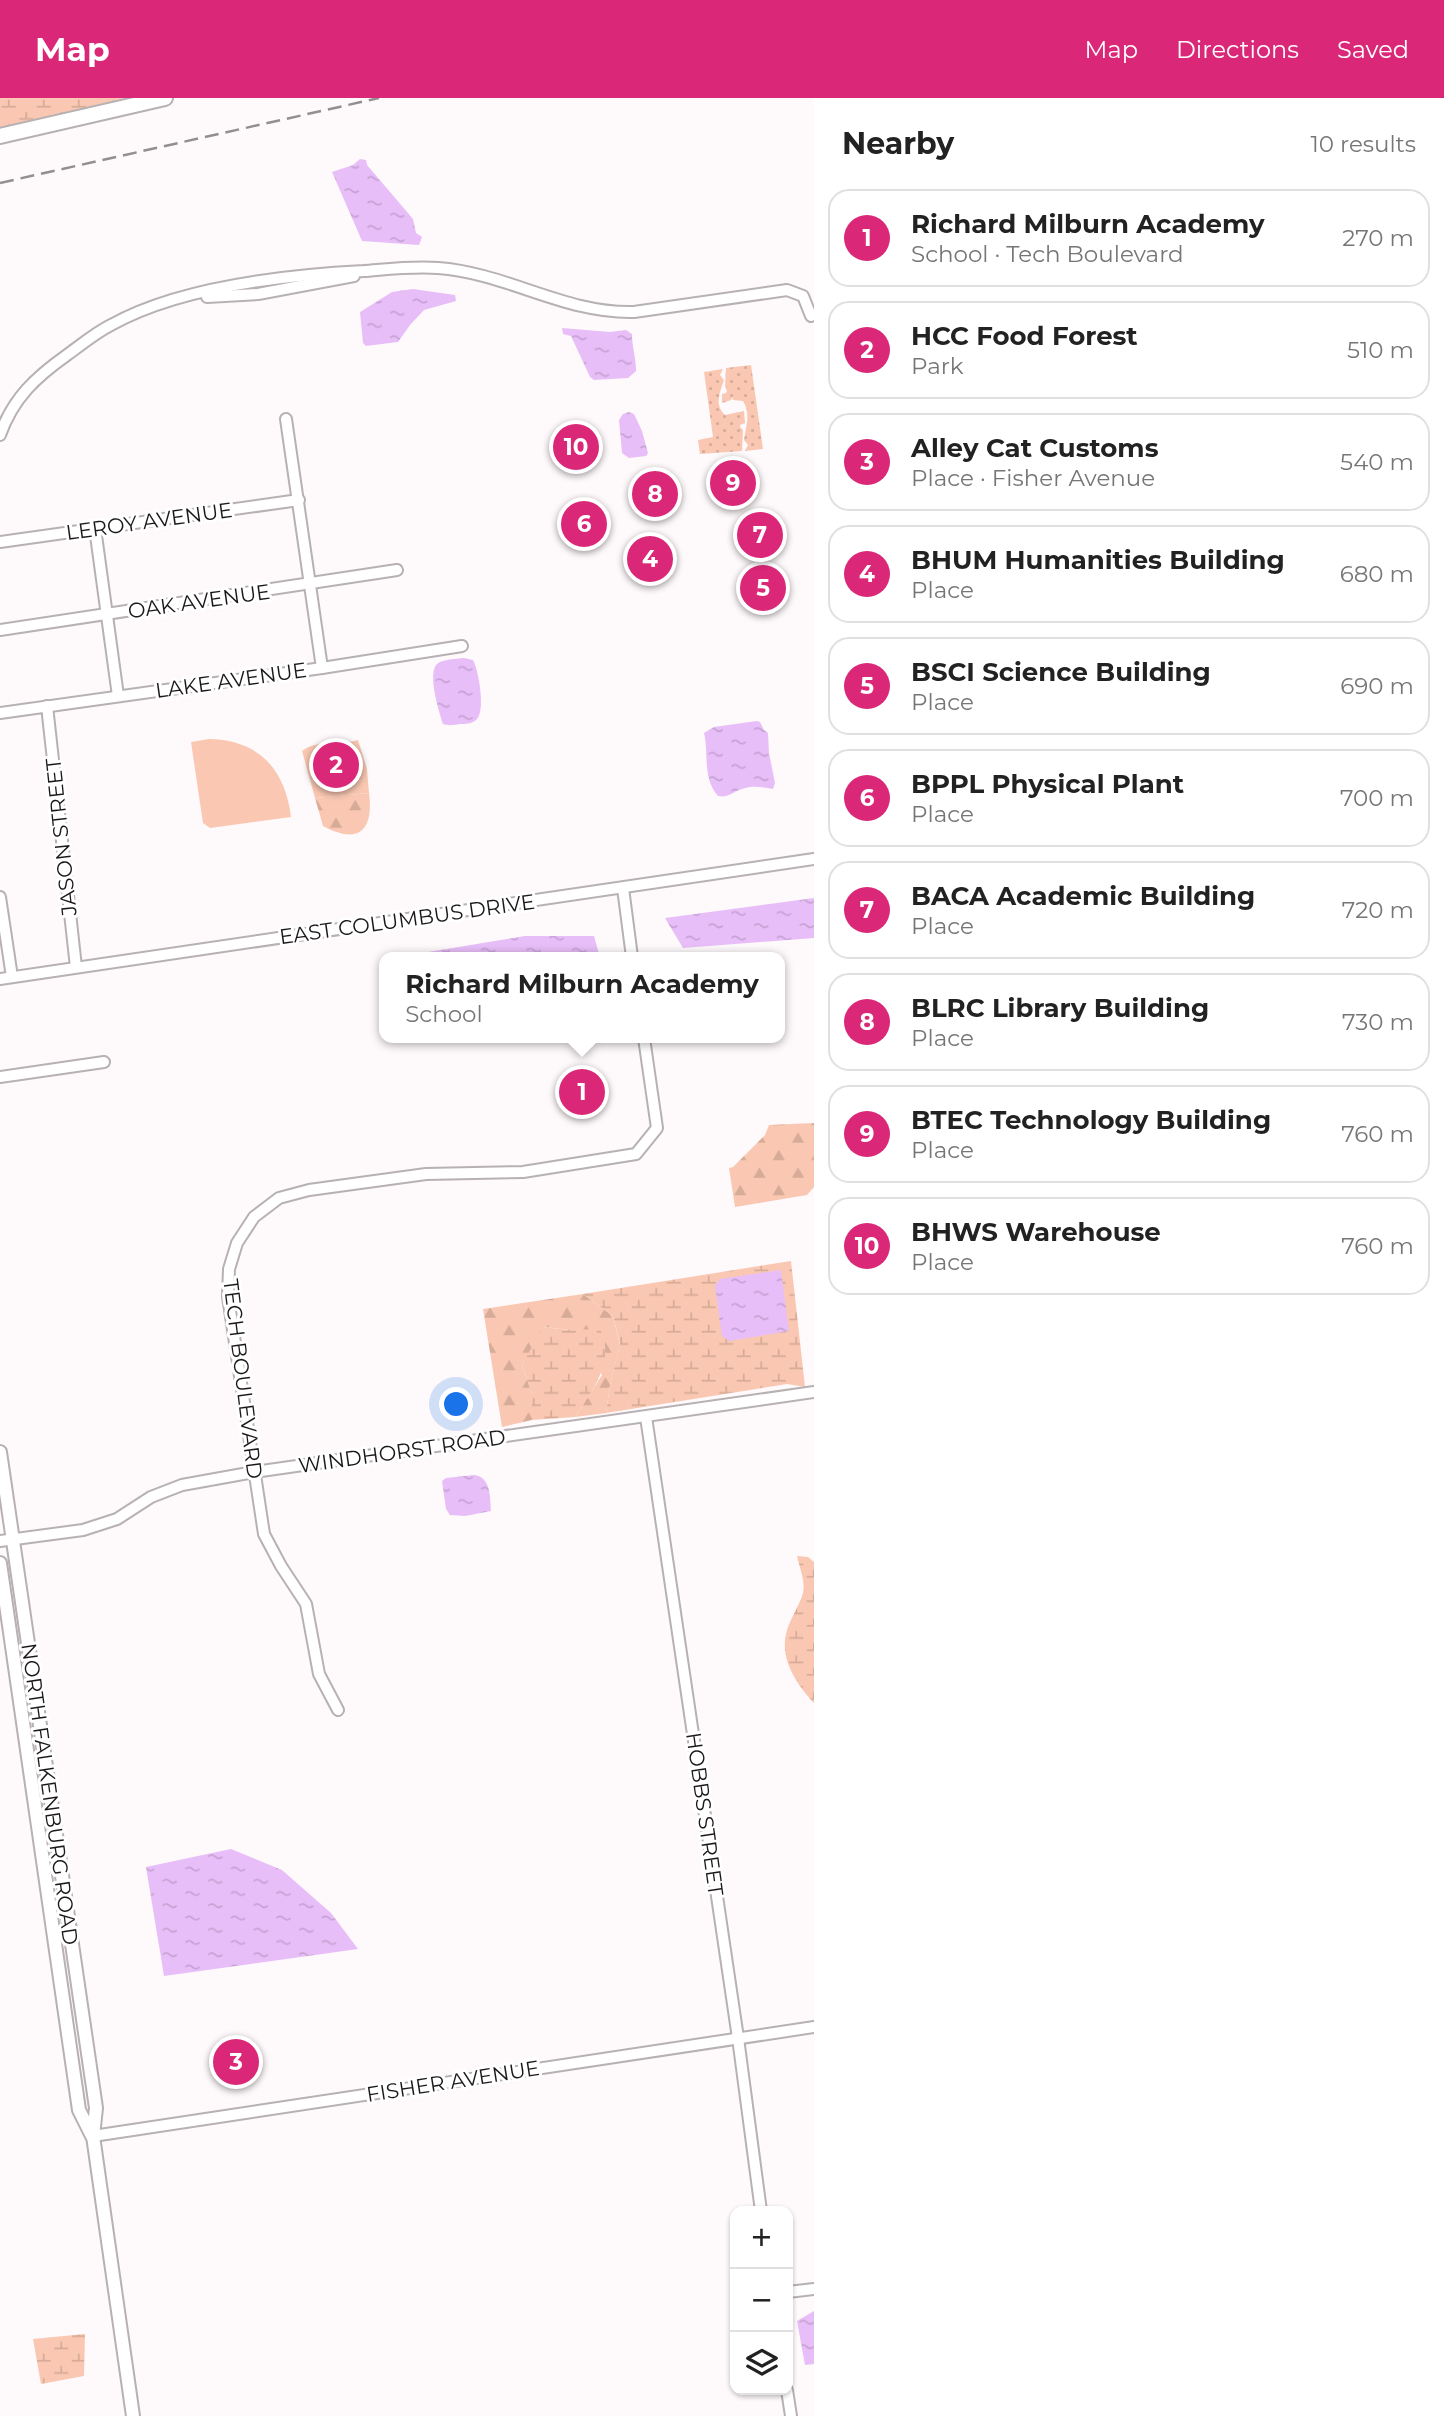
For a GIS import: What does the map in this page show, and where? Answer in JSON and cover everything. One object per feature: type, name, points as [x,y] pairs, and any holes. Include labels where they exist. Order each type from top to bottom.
[{"type":"main road","points":[[0,136],[165,98]]},
{"type":"street","points":[[0,434],[11,408],[35,379],[110,325],[183,298],[277,279],[438,268],[470,272],[565,303],[613,313],[786,290],[803,296],[811,316]]},
{"type":"street","points":[[183,298],[279,291],[384,270]]},
{"type":"street","points":[[277,279],[279,291]]},
{"type":"street","points":[[286,419],[322,668]]},
{"type":"street","name":"LEROY AVENUE","points":[[0,542],[299,500]]},
{"type":"street","points":[[95,528],[118,696]]},
{"type":"street","name":"OAK AVENUE","points":[[0,630],[397,570]]},
{"type":"street","name":"LAKE AVENUE","points":[[0,713],[462,646]]},
{"type":"street","name":"JASON STREET","points":[[47,706],[76,967]]},
{"type":"street","name":"EAST COLUMBUS DRIVE","points":[[0,979],[814,859]]},
{"type":"street","points":[[623,888],[631,952]]},
{"type":"street","points":[[0,897],[12,977]]},
{"type":"street","name":"TECH BOULEVARD","points":[[338,1710],[319,1674],[306,1604],[264,1534],[228,1297],[229,1269],[237,1243],[254,1217],[279,1198],[309,1190],[426,1174],[523,1172],[636,1154],[657,1128],[645,1043]]},
{"type":"street","points":[[0,1077],[104,1062]]},
{"type":"street","name":"WINDHORST ROAD","points":[[6,1541],[83,1530],[117,1519],[151,1497],[182,1485],[254,1472],[814,1392]]},
{"type":"street","name":"HOBBS STREET","points":[[646,1417],[760,2206]]},
{"type":"street","name":"NORTH FALKENBURG ROAD","points":[[0,1452],[6,1541],[56,1840],[96,2108],[93,2136],[132,2416]]},
{"type":"street","name":"NORTH FALKENBURG ROAD","points":[[0,1563],[79,2110],[93,2136]]},
{"type":"street","points":[[40,1842],[56,1840]]},
{"type":"street","name":"FISHER AVENUE","points":[[93,2136],[814,2027]]},
{"type":"street","points":[[793,2291],[814,2289]]},
{"type":"street","points":[[788,2395],[791,2416]]},
{"type":"green space","points":[[0,98],[125,98],[0,129]]},
{"type":"green space","points":[[751,365],[763,449],[745,451],[748,445],[744,440],[747,411],[743,401],[733,400],[732,397],[722,403],[722,394],[727,391],[726,368]]},
{"type":"green space","points":[[723,369],[720,375],[724,380],[719,398],[720,407],[725,415],[744,411],[745,423],[740,425],[743,430],[742,451],[700,454],[698,440],[713,437],[704,372]]},
{"type":"green space","points":[[209,739],[242,745],[266,760],[283,785],[291,817],[210,828],[203,823],[191,742]]},
{"type":"green space","points":[[358,740],[367,769],[369,793],[315,798],[302,751],[315,745]]},
{"type":"green space","points":[[369,793],[369,817],[361,831],[346,834],[323,826],[315,798]]},
{"type":"green space","points":[[814,1123],[814,1187],[807,1195],[735,1207],[729,1168],[765,1135],[769,1125]]},
{"type":"green space","points":[[791,1261],[805,1387],[787,1384],[606,1413],[620,1344],[613,1316],[583,1294]]},
{"type":"green space","points":[[583,1294],[613,1316],[620,1345],[606,1413],[575,1417],[602,1375],[570,1330],[544,1327],[522,1365],[532,1394],[532,1420],[502,1427],[483,1309]]},
{"type":"green space","points":[[543,1327],[600,1329],[604,1341],[604,1364],[595,1386],[575,1417],[532,1420],[532,1394],[522,1365]]},
{"type":"green space","points":[[797,1556],[808,1557],[814,1562],[814,1703],[796,1680],[785,1653],[787,1629],[804,1589]]},
{"type":"green space","points":[[85,2334],[84,2376],[41,2384],[33,2339]]},
{"type":"water","points":[[360,159],[366,160],[367,165],[413,219],[416,233],[422,237],[419,245],[362,241],[332,172],[353,165]]},
{"type":"water","points":[[413,289],[455,295],[456,301],[424,310],[398,342],[366,346],[363,343],[360,312],[392,292]]},
{"type":"water","points":[[562,328],[610,332],[626,330],[632,334],[636,371],[628,378],[594,380],[590,377],[571,336],[563,334]]},
{"type":"water","points":[[623,414],[634,414],[642,431],[648,453],[646,456],[629,458],[622,453],[619,420]]},
{"type":"water","points":[[464,658],[473,660],[477,673],[481,701],[479,716],[470,723],[443,724],[435,693],[434,669],[443,661]]},
{"type":"water","points":[[757,721],[768,733],[775,783],[773,789],[750,787],[718,796],[708,773],[704,733],[714,727]]},
{"type":"water","points":[[814,898],[814,938],[683,948],[665,918]]},
{"type":"water","points":[[525,936],[594,936],[598,952],[428,952]]},
{"type":"water","points":[[781,1270],[789,1331],[729,1341],[722,1336],[715,1286],[720,1279]]},
{"type":"water","points":[[474,1475],[487,1484],[491,1511],[465,1516],[450,1515],[446,1509],[442,1481],[446,1478]]},
{"type":"water","points":[[231,1849],[282,1870],[331,1913],[358,1949],[164,1976],[146,1867]]},
{"type":"water","points":[[814,2311],[814,2364],[805,2365],[797,2321]]},
{"type":"railway","points":[[0,183],[379,98]]},
{"type":"place","name":"BHWS Warehouse","points":[[576,447]]},
{"type":"place","name":"BTEC Technology Building","points":[[733,483]]},
{"type":"place","name":"BLRC Library Building","points":[[655,494]]},
{"type":"place","name":"BPPL Physical Plant","points":[[584,524]]},
{"type":"place","name":"BACA Academic Building","points":[[760,535]]},
{"type":"place","name":"BHUM Humanities Building","points":[[650,559]]},
{"type":"place","name":"BSCI Science Building","points":[[763,588]]},
{"type":"place","name":"HCC Food Forest","points":[[336,765]]},
{"type":"place","name":"Richard Milburn Academy","points":[[582,1092]]},
{"type":"place","name":"Alley Cat Customs","points":[[236,2062]]}]
